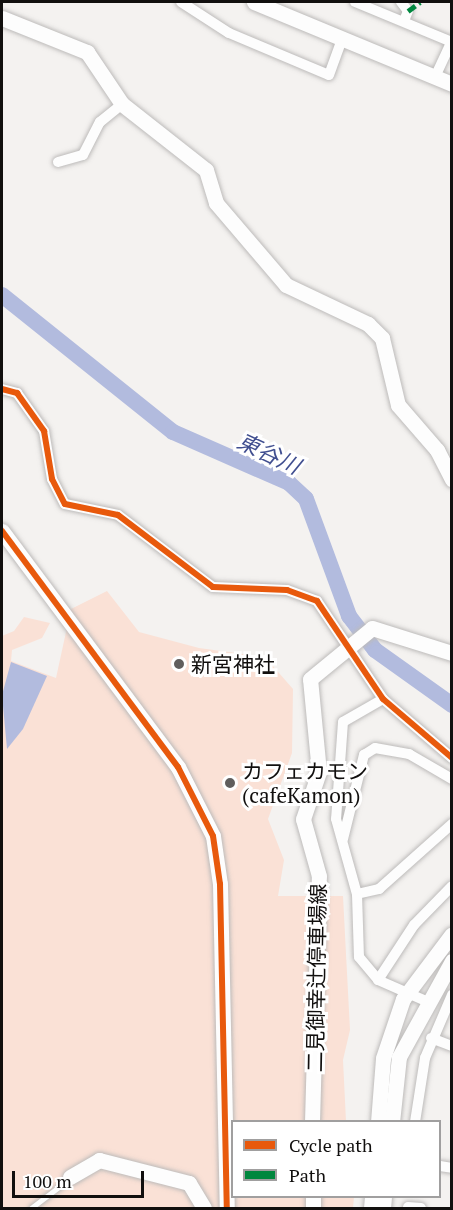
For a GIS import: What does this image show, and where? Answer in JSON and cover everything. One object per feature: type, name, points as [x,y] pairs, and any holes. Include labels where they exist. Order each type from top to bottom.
[{"type":"street","points":[[181,2],[229,33],[329,75],[342,39]]},
{"type":"street","points":[[254,2],[452,84]]},
{"type":"street","points":[[354,2],[451,41],[435,77]]},
{"type":"street","points":[[401,2],[408,11],[404,21]]},
{"type":"street","points":[[2,18],[87,52],[122,104],[206,170],[216,203],[286,285],[368,324],[382,338],[398,405],[437,450],[452,478]]},
{"type":"street","points":[[58,162],[83,155],[100,123],[122,104]]},
{"type":"street","points":[[2,389],[17,393],[44,431],[54,486],[65,504],[118,515],[213,587],[307,596],[383,699],[452,758]]},
{"type":"street","points":[[2,531],[171,758],[198,798],[213,836],[221,896],[227,1209]]},
{"type":"street","name":"二見御幸辻停車場線","points":[[312,1120],[319,876],[303,819],[319,772],[308,696],[310,679],[346,646],[372,628],[452,653]]},
{"type":"street","points":[[383,699],[343,722],[334,802],[357,894],[359,957],[378,980],[426,1001]]},
{"type":"street","points":[[343,839],[363,755],[375,748],[409,754],[452,779]]},
{"type":"street","points":[[357,894],[379,889],[452,824]]},
{"type":"street","points":[[378,980],[414,925],[452,886]]},
{"type":"street","points":[[378,1120],[383,1058],[408,993],[452,933]]},
{"type":"street","points":[[392,1120],[399,1057],[426,1001],[452,962]]},
{"type":"street","points":[[415,1120],[431,1038],[452,995]]},
{"type":"street","points":[[431,1038],[452,1046]]},
{"type":"street","points":[[70,1178],[99,1160],[189,1183],[204,1209]]},
{"type":"street","points":[[408,1204],[421,1209]]},
{"type":"lane","points":[[31,1209],[70,1178]]},
{"type":"shaded area","points":[[107,591],[139,632],[199,648],[265,657],[293,689],[292,753],[268,819],[284,860],[278,896],[343,896],[350,1030],[343,1060],[346,1120],[231,1120],[231,1198],[354,1198],[353,1208],[2,1208],[2,636],[14,631],[24,617],[50,623],[42,638],[12,650],[11,661],[56,678],[71,609]]},
{"type":"water","points":[[11,662],[47,676],[23,729],[7,749],[2,695]]},
{"type":"waterway","name":"東谷川","points":[[2,295],[173,432],[289,483],[306,499],[349,616],[375,650],[452,705]]},
{"type":"marked path","points":[[408,11],[420,2]]},
{"type":"cycle path","points":[[2,389],[17,393],[44,431],[52,479],[65,504],[118,515],[213,587],[287,590],[317,601],[383,699],[452,758]]},
{"type":"cycle path","points":[[2,531],[178,767],[213,836],[220,884],[227,1208]]},
{"type":"place","name":"新宮神社","points":[[179,664]]},
{"type":"place","name":"カフェカモン (cafeKamon)","points":[[230,783]]}]
